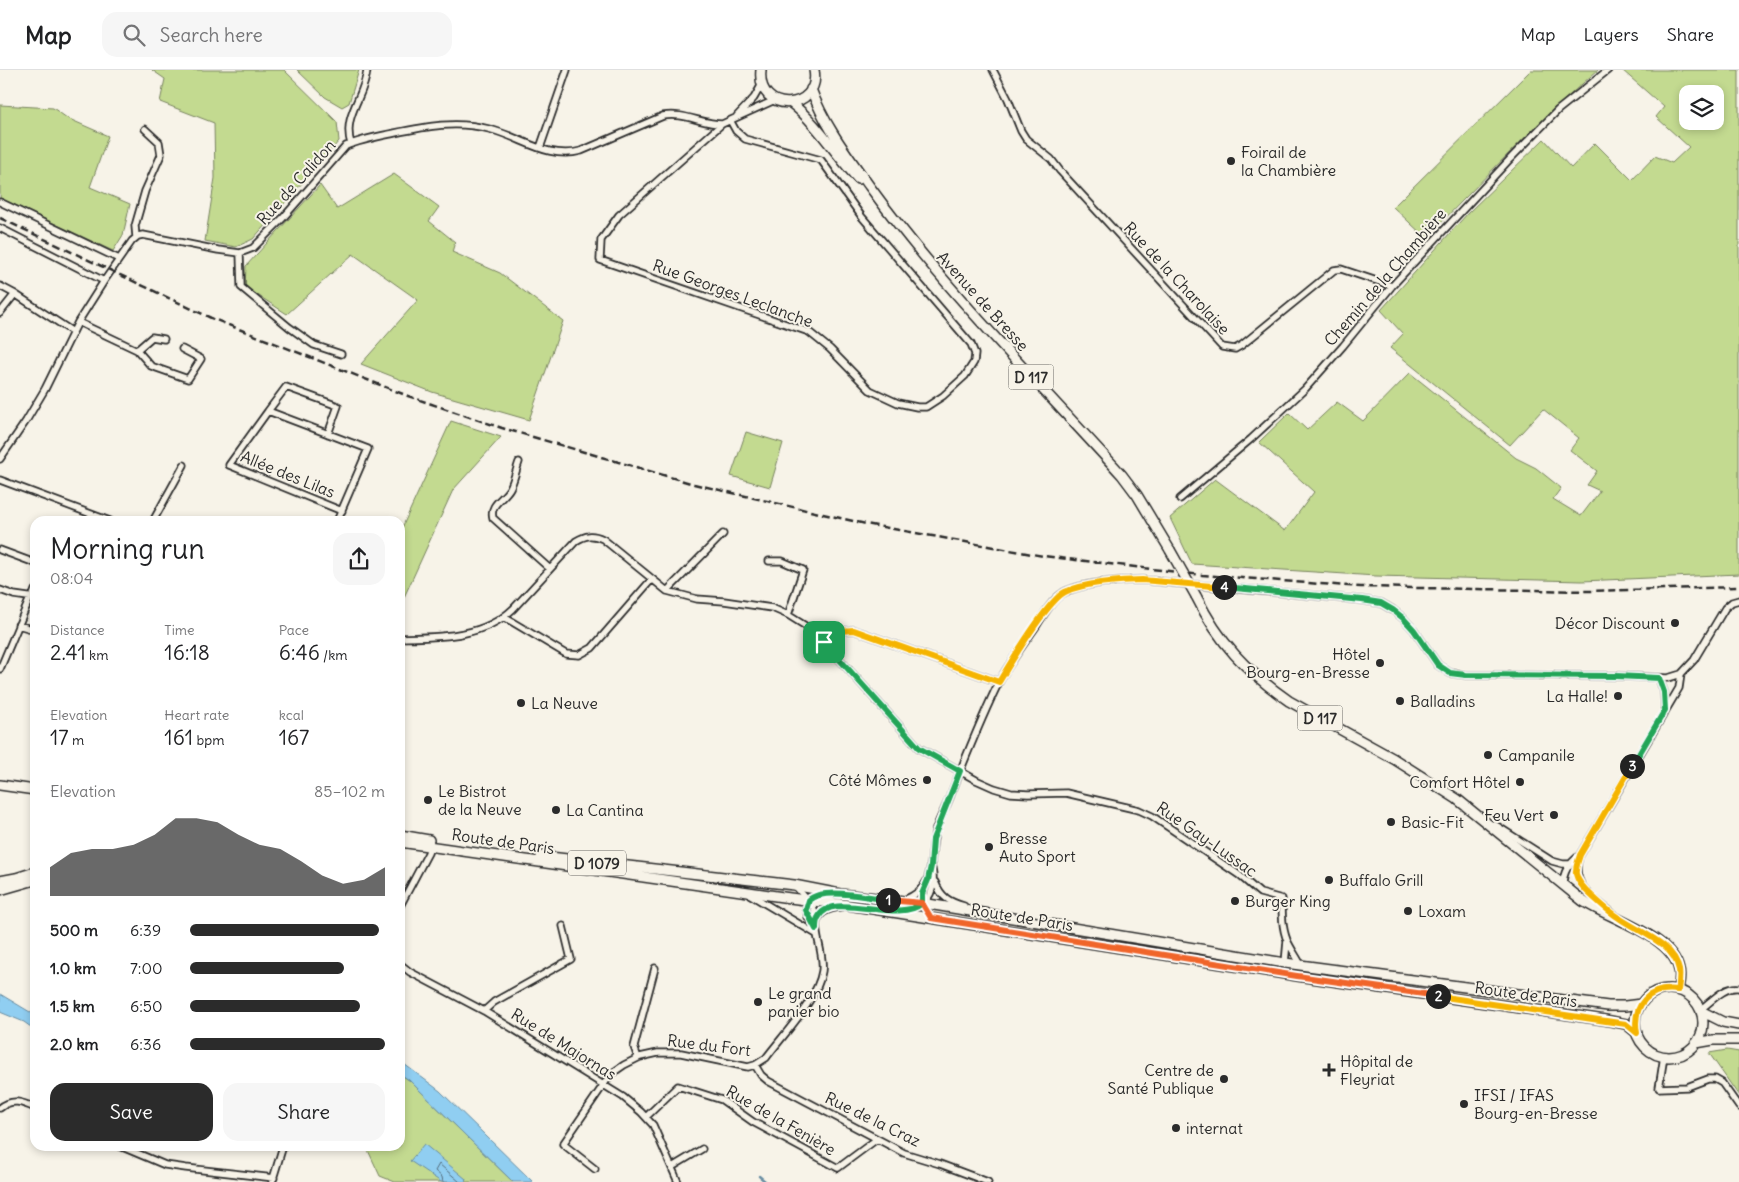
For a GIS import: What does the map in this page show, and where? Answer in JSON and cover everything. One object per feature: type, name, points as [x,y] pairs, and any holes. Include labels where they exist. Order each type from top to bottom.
[{"type":"main road","points":[[761,70],[762,84],[769,96],[776,100],[791,103],[799,101],[811,89],[814,82],[814,70]]},
{"type":"main road","name":"Avenue de Bresse","points":[[811,89],[840,147],[885,208],[944,282],[1122,475],[1137,495],[1226,646],[1272,689],[1289,701],[1414,771],[1472,810],[1563,886],[1593,908],[1654,938],[1667,949],[1675,960],[1680,971],[1678,990]]},
{"type":"main road","name":"Avenue de Bresse","points":[[791,103],[816,126],[843,163],[885,208]]},
{"type":"main road","points":[[0,785],[30,789]]},
{"type":"main road","name":"Route de Paris","points":[[405,836],[573,860],[737,877],[840,894],[922,903],[1285,963],[1608,1006],[1641,1004]]},
{"type":"main road","name":"Route de Paris","points":[[405,843],[852,905],[1297,976],[1605,1020],[1626,1024],[1637,1033]]},
{"type":"main road","points":[[0,881],[30,874]]},
{"type":"main road","points":[[0,890],[30,881]]},
{"type":"main road","points":[[1670,988],[1678,990],[1692,997],[1701,1010],[1702,1033],[1696,1043],[1682,1054],[1664,1056],[1655,1054],[1641,1042],[1637,1033],[1636,1013],[1641,1004],[1653,992],[1670,988]]},
{"type":"main road","points":[[1701,1010],[1722,1022],[1739,1025]]},
{"type":"main road","points":[[1696,1043],[1713,1040],[1739,1040]]},
{"type":"street","points":[[351,144],[348,123],[367,70]]},
{"type":"street","points":[[540,148],[567,70]]},
{"type":"street","name":"Rue de la Charolaise","points":[[993,70],[1008,99],[1020,130],[1026,139],[1051,159],[1222,347],[1235,348],[1242,345],[1334,270],[1341,269],[1392,286]]},
{"type":"street","name":"Chemin de la Chambière","points":[[1180,499],[1251,439],[1305,389],[1392,286],[1524,145],[1558,110],[1608,70]]},
{"type":"street","points":[[731,122],[754,98],[762,84]]},
{"type":"street","name":"Rue de Calidon","points":[[240,253],[253,248],[283,218],[333,159],[346,146],[357,141],[427,126],[447,124],[488,129],[512,136],[548,152],[569,154],[581,151],[663,116],[671,114],[712,124],[722,124],[731,122],[752,110],[776,100]]},
{"type":"street","name":"Rue Georges Leclanche","points":[[722,124],[619,215],[601,240],[600,260],[808,332],[830,349],[870,390],[898,403],[926,408],[943,396],[965,376],[974,362],[975,354],[971,344],[862,217],[821,160],[745,139],[736,131],[731,122]]},
{"type":"street","points":[[136,237],[135,226],[145,191],[162,155],[159,142],[145,129]]},
{"type":"street","points":[[0,202],[119,259]]},
{"type":"street","points":[[0,228],[104,281]]},
{"type":"street","points":[[0,459],[45,389],[78,322],[119,259],[136,237],[143,235],[240,253],[241,287],[288,327],[314,344],[341,354]]},
{"type":"street","points":[[0,286],[73,332]]},
{"type":"street","points":[[0,313],[15,294]]},
{"type":"street","points":[[78,322],[137,350],[151,366],[188,379],[201,359],[182,349]]},
{"type":"street","points":[[137,350],[152,337],[164,338]]},
{"type":"street","name":"Allée des Lilas","points":[[328,434],[338,406],[286,387],[229,465],[342,511]]},
{"type":"street","name":"Allée des Lilas","points":[[268,411],[368,449],[340,516]]},
{"type":"street","points":[[519,462],[510,489],[493,507],[493,518],[550,568]]},
{"type":"street","points":[[156,516],[184,465]]},
{"type":"street","points":[[0,480],[97,516]]},
{"type":"street","points":[[667,590],[723,534]]},
{"type":"street","points":[[405,638],[446,636],[486,627],[504,617],[576,541],[585,536],[593,535],[603,539],[667,590],[697,599],[772,608],[804,625],[824,642],[919,748],[960,771]]},
{"type":"street","points":[[0,550],[30,562]]},
{"type":"street","points":[[769,561],[782,561],[803,570],[788,615]]},
{"type":"street","points":[[504,617],[566,654],[580,655],[592,648],[652,579]]},
{"type":"street","points":[[931,918],[922,903],[922,894],[931,866],[933,839],[960,771],[999,682],[1057,597],[1074,588],[1142,580],[1381,603],[1403,618],[1414,630],[1438,665],[1450,673],[1466,675],[1668,678],[1681,674],[1694,660],[1725,608],[1732,602],[1739,600]]},
{"type":"street","points":[[0,590],[30,598]]},
{"type":"street","points":[[0,669],[18,625],[30,602]]},
{"type":"street","points":[[18,625],[30,629]]},
{"type":"street","points":[[824,642],[840,631],[854,630],[999,682]]},
{"type":"street","points":[[1633,927],[1602,905],[1580,884],[1576,876],[1576,867],[1580,855],[1679,688],[1681,674]]},
{"type":"street","points":[[1659,678],[1664,692],[1665,710]]},
{"type":"street","name":"Rue Gay-Lussac","points":[[960,771],[994,788],[1011,792],[1028,794],[1066,793],[1140,810],[1152,816],[1239,875],[1260,893],[1282,899],[1282,914],[1288,940],[1301,965]]},
{"type":"street","points":[[1472,810],[1552,861],[1570,864]]},
{"type":"street","points":[[405,897],[428,854],[430,846]]},
{"type":"street","points":[[1563,886],[1563,876],[1570,864],[1580,855]]},
{"type":"street","points":[[931,866],[934,880],[941,894],[948,900],[992,915]]},
{"type":"street","points":[[892,912],[913,910],[932,891],[934,880]]},
{"type":"street","name":"Rue du Fort","points":[[794,885],[813,906],[817,920],[816,931]]},
{"type":"street","points":[[900,901],[916,894],[925,886]]},
{"type":"street","points":[[743,891],[816,931]]},
{"type":"street","points":[[809,900],[818,894],[840,894]]},
{"type":"street","name":"Rue du Fort","points":[[595,1169],[563,1144],[611,1074],[638,1058],[658,1053],[681,1053],[748,1067],[766,1058],[814,994],[820,981],[822,956],[816,931],[806,910],[809,900]]},
{"type":"street","points":[[817,920],[824,911],[852,905]]},
{"type":"street","points":[[484,1011],[494,1002],[571,959],[563,926]]},
{"type":"street","name":"Rue Gay-Lussac","points":[[1285,963],[1288,940]]},
{"type":"street","name":"Rue de Majornas","points":[[405,968],[484,1011],[623,1098],[646,1117],[653,1126],[678,1182]]},
{"type":"street","points":[[638,1058],[634,1047],[655,968]]},
{"type":"street","points":[[1701,1010],[1721,993],[1739,988]]},
{"type":"street","points":[[1664,1056],[1659,1088],[1687,1087],[1708,1079],[1715,1079],[1722,1083],[1739,1107]]},
{"type":"street","name":"Rue de la Craz","points":[[755,1065],[768,1081],[904,1153],[988,1182]]},
{"type":"street","name":"Rue de la Fenière","points":[[646,1117],[678,1086],[722,1100],[753,1122],[838,1168],[877,1139]]},
{"type":"street","points":[[0,1108],[7,1102],[18,1102],[30,1106]]},
{"type":"street","points":[[672,1167],[702,1149]]},
{"type":"street","points":[[131,1151],[172,1166],[273,1180],[281,1151]]},
{"type":"green space","points":[[152,70],[284,70],[337,122],[339,141],[253,239],[236,247],[205,241],[215,178],[214,123],[160,102],[165,79]]},
{"type":"green space","points":[[297,70],[359,70],[349,103],[342,107],[325,97]]},
{"type":"green space","points":[[1531,70],[1598,70],[1532,131],[1426,238],[1393,207]]},
{"type":"green space","points":[[1622,70],[1739,70],[1739,574],[1582,581],[1376,576],[1192,564],[1170,518],[1215,479],[1285,531],[1314,492],[1259,442],[1289,413],[1307,430],[1337,402],[1363,421],[1410,373],[1516,458],[1536,468],[1561,488],[1553,499],[1581,516],[1600,491],[1587,485],[1597,471],[1570,450],[1579,438],[1543,409],[1510,445],[1390,348],[1403,334],[1381,310],[1468,213],[1544,139],[1571,168],[1595,143],[1632,180],[1655,156],[1672,163],[1689,147],[1656,117],[1664,107]]},
{"type":"green space","points":[[0,105],[53,108],[67,118],[108,136],[90,187],[130,204],[123,235],[113,251],[0,198]]},
{"type":"green space","points":[[394,174],[439,207],[429,221],[455,242],[452,252],[500,273],[563,321],[529,420],[432,392],[361,364],[418,300],[353,254],[287,314],[245,287],[246,266],[320,185],[337,209]]},
{"type":"green space","points":[[451,421],[501,437],[453,490],[405,595],[405,521]]},
{"type":"green space","points":[[746,432],[783,443],[770,487],[731,476]]},
{"type":"green space","points":[[1727,1050],[1739,1052],[1739,1096],[1709,1053]]},
{"type":"green space","points":[[405,1077],[513,1182],[395,1182],[380,1176],[368,1151],[405,1151]]},
{"type":"water","points":[[0,994],[30,1012],[30,1026],[24,1022],[0,1012]]},
{"type":"water","points":[[405,1065],[440,1091],[533,1182],[513,1182],[405,1077]]},
{"type":"water","points":[[424,1144],[466,1179],[465,1182],[441,1182],[410,1161]]},
{"type":"waterway","points":[[759,1176],[766,1182]]},
{"type":"railway","points":[[0,218],[211,318],[408,396],[502,428],[694,484],[866,524],[1043,556],[1202,575],[1361,587],[1589,591],[1739,587]]},
{"type":"place","name":"Foirail de la Chambière","points":[[1231,161]]},
{"type":"place","name":"Décor Discount","points":[[1675,623]]},
{"type":"place","name":"Hôtel Bourg-en-Bresse","points":[[1380,663]]},
{"type":"place","name":"La Halle!","points":[[1618,696]]},
{"type":"place","name":"Balladins","points":[[1400,701]]},
{"type":"place","name":"La Neuve","points":[[521,703]]},
{"type":"place","name":"Campanile","points":[[1488,755]]},
{"type":"place","name":"Côté Mômes","points":[[927,780]]},
{"type":"place","name":"Comfort Hôtel","points":[[1520,782]]},
{"type":"place","name":"Le Bistrot de la Neuve","points":[[428,800]]},
{"type":"place","name":"La Cantina","points":[[556,810]]},
{"type":"place","name":"Feu Vert","points":[[1554,815]]},
{"type":"place","name":"Basic-Fit","points":[[1391,822]]},
{"type":"place","name":"Bresse Auto Sport","points":[[989,847]]},
{"type":"place","name":"Buffalo Grill","points":[[1329,880]]},
{"type":"place","name":"Burger King","points":[[1235,901]]},
{"type":"place","name":"Loxam","points":[[1408,911]]},
{"type":"place","name":"Le grand panier bio","points":[[758,1002]]},
{"type":"place","name":"Hôpital de Fleyriat","points":[[1329,1070]]},
{"type":"place","name":"Centre de Santé Publique","points":[[1224,1079]]},
{"type":"place","name":"IFSI / IFAS Bourg-en-Bresse","points":[[1464,1104]]},
{"type":"place","name":"internat","points":[[1176,1128]]},
{"type":"route","points":[[824,642],[840,631],[846,629],[854,630],[999,682],[1046,612],[1057,597],[1064,592],[1074,588],[1128,580],[1142,580],[1381,603],[1403,618],[1414,630],[1438,665],[1450,673],[1466,675],[1659,678],[1664,692],[1665,710],[1580,855],[1576,867],[1576,876],[1580,884],[1602,905],[1617,917],[1654,938],[1667,949],[1680,971],[1678,990],[1670,988],[1653,992],[1646,997],[1636,1013],[1637,1033],[1626,1024],[1605,1020],[1297,976],[931,918],[922,903],[840,894],[818,894],[812,897],[806,905],[808,917],[816,929],[817,920],[820,915],[824,911],[834,908],[852,905],[892,912],[913,910],[919,907],[922,903],[922,894],[931,866],[933,839],[960,771],[919,748],[824,642]]}]
